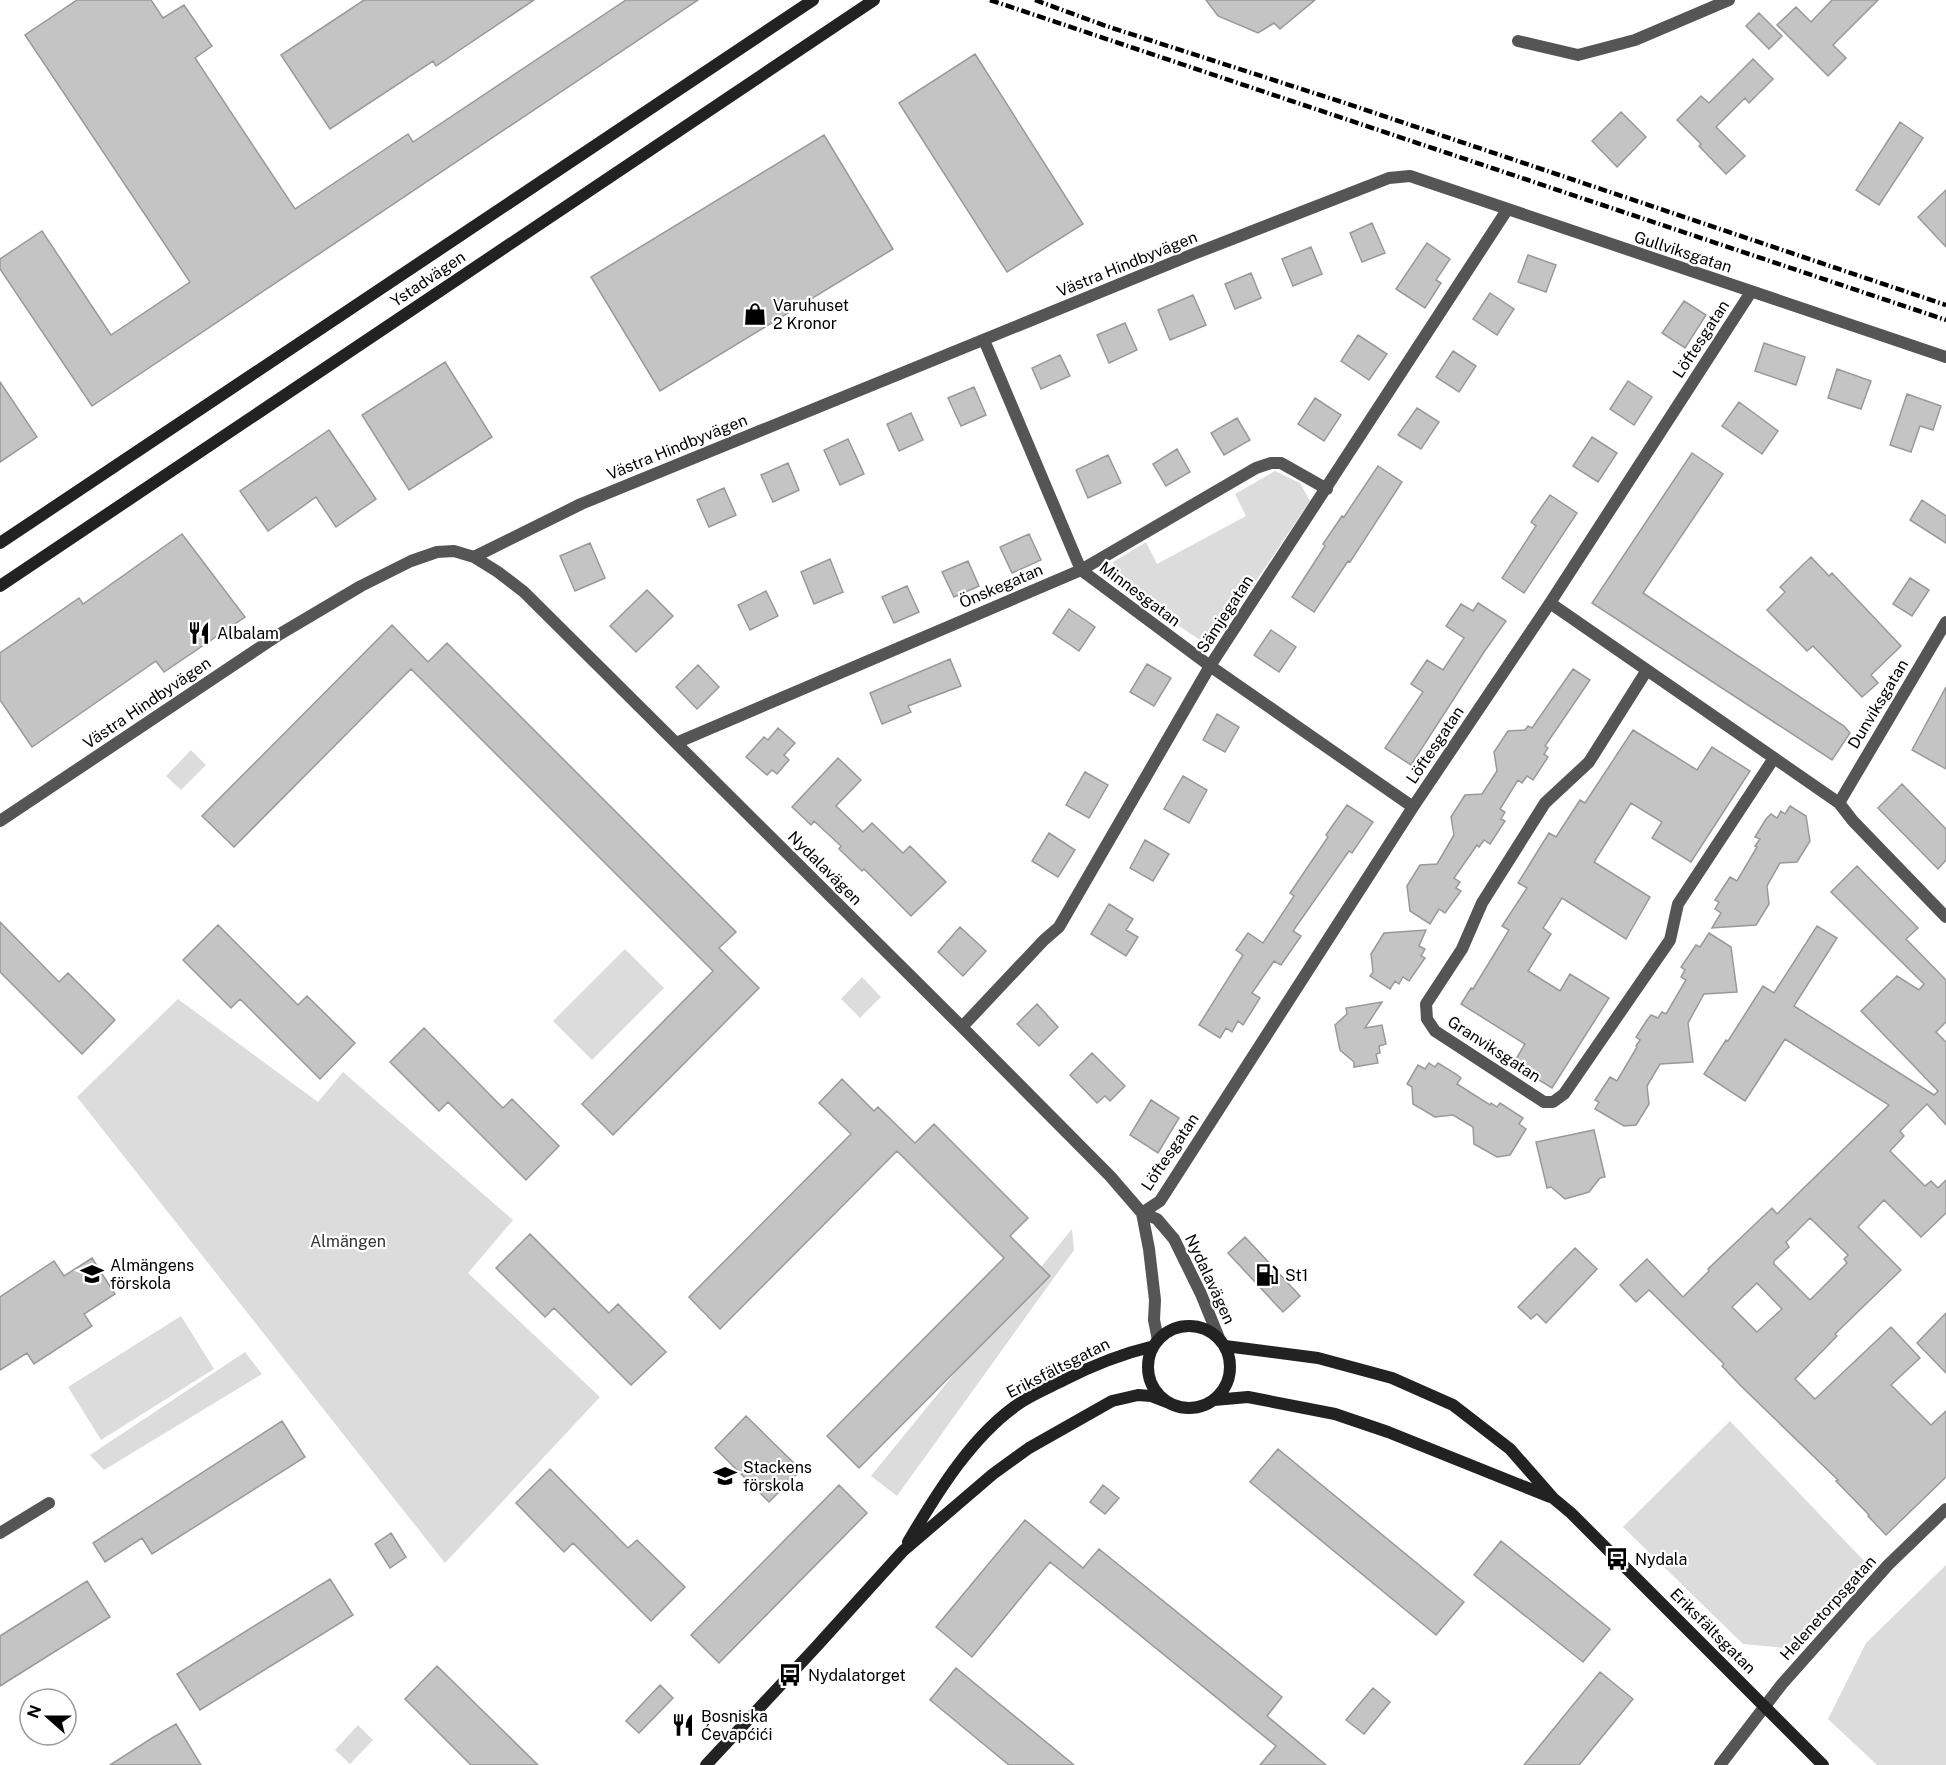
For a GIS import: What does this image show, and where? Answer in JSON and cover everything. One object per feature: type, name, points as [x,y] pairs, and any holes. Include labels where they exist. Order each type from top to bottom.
[{"type":"street","name":"Ystadvägen","points":[[0,543],[813,0]]},
{"type":"street","name":"Ystadvägen","points":[[0,586],[874,0]]},
{"type":"street","points":[[1518,41],[1578,55],[1635,40],[1729,0]]},
{"type":"street","name":"Gullviksgatan","points":[[1410,176],[1946,357]]},
{"type":"street","name":"Västra Hindbyvägen","points":[[0,821],[280,634],[361,586],[411,561],[437,552],[454,551],[474,557],[581,504],[1191,255],[1389,178],[1410,176]]},
{"type":"street","name":"Sämjegatan","points":[[962,1027],[1059,927],[1210,666],[1507,210]]},
{"type":"street","name":"Löftesgatan","points":[[1142,1213],[1160,1201],[1413,807],[1550,603],[1751,292]]},
{"type":"street","name":"Minnesgatan","points":[[984,340],[1081,570],[1210,666],[1413,807]]},
{"type":"street","name":"Önskegatan","points":[[676,743],[1081,570],[1256,468],[1271,463],[1281,463],[1327,489]]},
{"type":"street","name":"Nydalavägen","points":[[474,557],[524,592],[962,1027],[1110,1176],[1142,1213],[1156,1219],[1174,1239],[1222,1342]]},
{"type":"street","points":[[1550,603],[1839,803],[1853,821],[1946,917]]},
{"type":"street","name":"Dunviksgatan","points":[[1839,803],[1946,622]]},
{"type":"street","name":"Granviksgatan","points":[[1647,670],[1589,762],[1545,803],[1482,903],[1462,949],[1426,1004],[1427,1019],[1435,1031],[1544,1102],[1553,1102],[1564,1094],[1670,940],[1678,904],[1774,758]]},
{"type":"street","name":"Nydalavägen","points":[[1142,1213],[1155,1300],[1156,1343]]},
{"type":"street","points":[[1182,1326],[1195,1326],[1208,1330],[1222,1342],[1230,1360],[1230,1375],[1224,1389],[1214,1400],[1199,1407],[1182,1408],[1169,1403],[1160,1396],[1149,1378],[1148,1367],[1156,1343],[1169,1331],[1182,1326]]},
{"type":"street","name":"Eriksfältsgatan","points":[[1222,1342],[1318,1358],[1392,1378],[1453,1405],[1510,1449],[1553,1498],[1571,1513],[1823,1765]]},
{"type":"street","name":"Eriksfältsgatan","points":[[903,1551],[937,1493],[975,1444],[1003,1417],[1023,1401],[1098,1362],[1156,1343]]},
{"type":"street","name":"Eriksfältsgatan","points":[[706,1765],[903,1551],[1002,1467],[1029,1448],[1112,1401],[1138,1395],[1151,1396],[1169,1403]]},
{"type":"street","name":"Eriksfältsgatan","points":[[1214,1400],[1248,1397],[1335,1414],[1408,1440],[1553,1498]]},
{"type":"street","points":[[0,1533],[49,1503]]},
{"type":"street","name":"Helenetorpsgatan","points":[[1720,1765],[1782,1684],[1888,1565],[1946,1509]]},
{"type":"green space","points":[[1275,471],[1300,483],[1310,501],[1219,636],[1203,642],[1112,581],[1113,562],[1146,542],[1157,564],[1246,516],[1235,494]]},
{"type":"green space","points":[[191,750],[206,765],[181,790],[166,776]]},
{"type":"green space","points":[[625,949],[664,988],[592,1060],[553,1021]]},
{"type":"green space","points":[[862,977],[881,997],[860,1018],[841,999]]},
{"type":"green space","name":"Almängen","points":[[178,999],[318,1102],[343,1072],[513,1220],[468,1273],[600,1397],[445,1563],[77,1097]]},
{"type":"green space","points":[[1072,1229],[1074,1250],[897,1496],[871,1476]]},
{"type":"green space","points":[[181,1316],[214,1369],[101,1440],[68,1387]]},
{"type":"green space","points":[[245,1352],[262,1374],[104,1470],[90,1455]]},
{"type":"green space","points":[[1730,1421],[1868,1565],[1784,1648],[1743,1644],[1623,1527]]},
{"type":"green space","points":[[1946,1565],[1946,1765],[1877,1765],[1828,1719],[1866,1643]]},
{"type":"green space","points":[[358,1725],[373,1740],[350,1764],[335,1750]]},
{"type":"building","points":[[77,0],[151,0],[163,18],[184,5],[212,46],[195,58],[295,209],[408,134],[413,142],[626,0],[698,0],[92,406],[0,269],[0,259],[42,231],[111,335],[190,282],[25,35]]},
{"type":"building","points":[[364,0],[534,0],[436,66],[433,61],[330,129],[281,55]]},
{"type":"building","points":[[1206,0],[1315,0],[1280,29],[1274,23],[1258,33],[1218,16]]},
{"type":"building","points":[[1832,0],[1878,0],[1833,45],[1846,58],[1828,76],[1777,25],[1796,7],[1811,22]]},
{"type":"building","points":[[1759,13],[1782,36],[1769,49],[1746,26]]},
{"type":"building","points":[[975,54],[1083,224],[1007,272],[899,103]]},
{"type":"building","points":[[1753,59],[1773,79],[1749,103],[1745,98],[1716,127],[1745,156],[1726,174],[1677,120],[1701,96],[1709,103]]},
{"type":"building","points":[[1621,112],[1646,137],[1617,167],[1592,141]]},
{"type":"building","points":[[1900,122],[1923,138],[1879,205],[1856,190]]},
{"type":"building","points":[[824,135],[893,249],[660,391],[591,277]]},
{"type":"building","points":[[1946,190],[1946,247],[1918,217]]},
{"type":"building","points":[[1372,223],[1385,253],[1362,262],[1350,233]]},
{"type":"building","points":[[1427,243],[1450,259],[1436,280],[1441,283],[1425,308],[1396,289]]},
{"type":"building","points":[[1311,247],[1322,274],[1293,286],[1282,259]]},
{"type":"building","points":[[1528,255],[1556,265],[1546,292],[1518,282]]},
{"type":"building","points":[[1251,273],[1261,298],[1235,309],[1225,284]]},
{"type":"building","points":[[1490,293],[1514,309],[1497,335],[1473,319]]},
{"type":"building","points":[[1193,295],[1206,325],[1170,340],[1158,310]]},
{"type":"building","points":[[1684,301],[1706,315],[1685,348],[1662,333]]},
{"type":"building","points":[[1125,323],[1137,350],[1109,363],[1097,335]]},
{"type":"building","points":[[1358,335],[1387,354],[1369,380],[1341,361]]},
{"type":"building","points":[[1764,343],[1805,357],[1796,385],[1755,371]]},
{"type":"building","points":[[1453,351],[1476,366],[1459,392],[1436,377]]},
{"type":"building","points":[[1060,355],[1070,376],[1041,389],[1032,368]]},
{"type":"building","points":[[445,362],[492,437],[409,490],[362,415]]},
{"type":"building","points":[[1837,369],[1871,381],[1861,409],[1828,398]]},
{"type":"building","points":[[1628,381],[1652,397],[1634,425],[1610,409]]},
{"type":"building","points":[[0,382],[37,437],[0,462]]},
{"type":"building","points":[[974,387],[986,415],[961,426],[948,398]]},
{"type":"building","points":[[1907,394],[1941,406],[1933,430],[1920,426],[1911,452],[1890,445]]},
{"type":"building","points":[[1315,398],[1341,415],[1324,441],[1298,424]]},
{"type":"building","points":[[1739,402],[1778,431],[1762,454],[1722,426]]},
{"type":"building","points":[[1417,408],[1439,422],[1421,449],[1398,435]]},
{"type":"building","points":[[911,413],[923,440],[899,451],[887,424]]},
{"type":"building","points":[[1237,418],[1250,440],[1224,455],[1211,433]]},
{"type":"building","points":[[329,430],[376,499],[336,527],[316,497],[268,531],[240,491]]},
{"type":"building","points":[[1592,437],[1617,453],[1598,482],[1573,466]]},
{"type":"building","points":[[848,439],[864,474],[840,485],[824,450]]},
{"type":"building","points":[[1177,449],[1190,472],[1166,486],[1153,464]]},
{"type":"building","points":[[1692,453],[1723,474],[1643,593],[1844,726],[1850,733],[1832,760],[1592,603]]},
{"type":"building","points":[[1108,455],[1121,483],[1088,498],[1076,470]]},
{"type":"building","points":[[788,463],[799,490],[773,502],[761,475]]},
{"type":"building","points":[[1378,466],[1402,482],[1314,612],[1292,597],[1325,546],[1323,544]]},
{"type":"building","points":[[724,488],[736,515],[709,527],[697,500]]},
{"type":"building","points":[[1550,495],[1577,513],[1524,593],[1502,578],[1536,526],[1531,522]]},
{"type":"building","points":[[1922,500],[1946,516],[1946,543],[1910,520]]},
{"type":"building","points":[[182,534],[245,617],[164,672],[156,661],[32,747],[0,700],[0,653],[79,598],[83,604]]},
{"type":"building","points":[[1029,534],[1041,560],[1012,573],[1000,547]]},
{"type":"building","points":[[590,543],[605,578],[575,591],[560,556]]},
{"type":"building","points":[[1811,557],[1829,576],[1832,573],[1901,646],[1871,675],[1878,683],[1862,697],[1813,646],[1807,651],[1767,610],[1785,592],[1780,587]]},
{"type":"building","points":[[830,559],[843,592],[814,604],[801,572]]},
{"type":"building","points":[[968,561],[979,586],[954,597],[942,572]]},
{"type":"building","points":[[1910,578],[1929,590],[1912,616],[1893,604]]},
{"type":"building","points":[[907,586],[919,612],[894,623],[882,597]]},
{"type":"building","points":[[647,590],[673,616],[636,652],[610,626]]},
{"type":"building","points":[[766,591],[778,616],[750,630],[738,605]]},
{"type":"building","points":[[1478,603],[1506,621],[1411,765],[1385,748],[1423,692],[1411,684],[1427,660],[1443,670],[1464,638],[1446,626],[1461,604],[1473,611]]},
{"type":"building","points":[[1069,609],[1095,627],[1079,651],[1053,633]]},
{"type":"building","points":[[392,625],[428,662],[447,643],[736,932],[719,948],[759,988],[613,1135],[582,1104],[713,971],[411,669],[234,847],[202,816]]},
{"type":"building","points":[[1271,630],[1296,647],[1279,672],[1254,655]]},
{"type":"building","points":[[950,659],[961,686],[908,706],[911,712],[882,724],[870,693]]},
{"type":"building","points":[[1147,664],[1171,678],[1154,706],[1130,692]]},
{"type":"building","points":[[698,665],[719,687],[697,709],[676,687]]},
{"type":"building","points":[[1573,669],[1590,680],[1545,746],[1548,748],[1544,754],[1548,757],[1533,780],[1527,776],[1522,783],[1518,780],[1500,809],[1505,812],[1501,819],[1505,821],[1490,844],[1484,840],[1479,847],[1477,845],[1454,878],[1460,882],[1456,888],[1461,891],[1445,913],[1439,909],[1430,924],[1410,911],[1407,886],[1420,865],[1437,864],[1454,835],[1451,817],[1465,795],[1482,794],[1497,771],[1494,752],[1508,731],[1525,730],[1528,726],[1532,728]]},
{"type":"building","points":[[1946,687],[1946,769],[1912,750]]},
{"type":"building","points":[[1217,714],[1239,727],[1225,752],[1203,740]]},
{"type":"building","points":[[778,728],[795,743],[784,755],[789,760],[777,774],[772,770],[767,775],[746,757],[764,737],[768,740]]},
{"type":"building","points":[[1633,730],[1697,770],[1712,747],[1750,771],[1691,862],[1652,838],[1662,822],[1631,803],[1594,862],[1650,897],[1626,939],[1562,898],[1543,928],[1551,934],[1528,971],[1560,991],[1570,974],[1609,998],[1552,1088],[1513,1064],[1525,1044],[1461,1004],[1471,988],[1473,989],[1509,930],[1502,926],[1527,888],[1518,883],[1549,833],[1556,837],[1580,800],[1585,803]]},
{"type":"building","points":[[838,758],[861,780],[836,806],[863,832],[872,823],[903,853],[910,846],[946,882],[911,916],[864,869],[862,871],[839,849],[841,846],[814,821],[811,825],[792,807]]},
{"type":"building","points":[[1085,772],[1108,785],[1089,818],[1066,805]]},
{"type":"building","points":[[1183,776],[1207,790],[1189,823],[1164,809]]},
{"type":"building","points":[[1902,784],[1946,829],[1946,860],[1938,869],[1878,808]]},
{"type":"building","points":[[1347,805],[1373,822],[1352,853],[1349,851],[1293,931],[1301,936],[1281,965],[1274,961],[1252,993],[1260,998],[1243,1025],[1238,1021],[1232,1032],[1226,1028],[1220,1038],[1199,1025],[1243,955],[1236,950],[1248,933],[1263,943],[1294,896],[1290,893]]},
{"type":"building","points":[[1790,806],[1806,816],[1810,841],[1797,862],[1780,863],[1767,886],[1769,904],[1756,925],[1712,928],[1721,913],[1715,909],[1719,902],[1715,900],[1730,877],[1737,881],[1757,847],[1755,846],[1760,839],[1755,837],[1766,819],[1771,814],[1777,818],[1781,811],[1785,814]]},
{"type":"building","points":[[1049,833],[1075,850],[1058,877],[1032,861]]},
{"type":"building","points":[[1145,840],[1169,854],[1153,881],[1130,868]]},
{"type":"building","points":[[1857,866],[1918,928],[1906,939],[1946,980],[1946,1022],[1936,1032],[1946,1042],[1946,1125],[1927,1104],[1900,1131],[1904,1136],[1890,1151],[1925,1186],[1931,1181],[1938,1188],[1946,1180],[1946,1213],[1921,1237],[1884,1200],[1858,1227],[1901,1270],[1835,1334],[1837,1336],[1795,1379],[1815,1399],[1891,1327],[1920,1358],[1891,1385],[1931,1425],[1946,1411],[1946,1477],[1886,1535],[1836,1481],[1838,1480],[1740,1385],[1722,1366],[1724,1364],[1649,1290],[1636,1302],[1620,1285],[1647,1259],[1683,1297],[1709,1271],[1708,1269],[1772,1208],[1777,1214],[1889,1105],[1785,1039],[1745,1101],[1704,1074],[1763,986],[1774,993],[1817,926],[1837,938],[1794,1006],[1934,1095],[1938,1091],[1861,1011],[1897,976],[1919,990],[1924,984],[1831,892]],"holes":[[[1810,1218],[1848,1255],[1844,1259],[1847,1263],[1810,1300],[1774,1264],[1774,1261],[1789,1247],[1786,1242]],[[1757,1283],[1782,1309],[1757,1332],[1732,1307]]]},
{"type":"building","points":[[1109,904],[1133,919],[1126,930],[1138,937],[1126,956],[1091,934]]},
{"type":"building","points":[[0,922],[59,982],[68,973],[115,1020],[82,1054],[0,972]]},
{"type":"building","points":[[218,925],[298,1005],[307,996],[355,1043],[320,1079],[240,999],[231,1008],[183,960]]},
{"type":"building","points":[[960,927],[986,951],[963,976],[938,952]]},
{"type":"building","points":[[1426,930],[1419,946],[1425,949],[1421,956],[1425,958],[1409,981],[1403,977],[1399,984],[1395,981],[1390,989],[1370,976],[1373,972],[1371,954],[1384,933]]},
{"type":"building","points":[[1709,933],[1731,947],[1737,992],[1704,994],[1688,1023],[1693,1062],[1660,1064],[1647,1086],[1649,1104],[1636,1125],[1624,1126],[1595,1109],[1599,1102],[1595,1100],[1610,1077],[1617,1081],[1637,1047],[1640,1040],[1636,1037],[1651,1015],[1658,1018],[1662,1012],[1666,1014],[1686,980],[1681,977],[1685,970],[1681,967],[1696,945],[1700,947]]},
{"type":"building","points":[[1382,1002],[1365,1028],[1382,1025],[1386,1044],[1379,1046],[1380,1053],[1376,1054],[1378,1063],[1354,1067],[1354,1062],[1340,1050],[1335,1025],[1347,1014],[1346,1008]]},
{"type":"building","points":[[1037,1004],[1058,1027],[1039,1046],[1017,1024]]},
{"type":"building","points":[[424,1028],[503,1108],[512,1099],[559,1146],[526,1180],[448,1102],[439,1111],[390,1062]]},
{"type":"building","points":[[1092,1053],[1125,1086],[1110,1101],[1105,1096],[1097,1103],[1070,1075]]},
{"type":"building","points":[[1429,1063],[1435,1067],[1438,1063],[1456,1074],[1461,1078],[1457,1084],[1490,1105],[1491,1103],[1497,1107],[1500,1103],[1523,1118],[1519,1124],[1526,1129],[1510,1155],[1497,1157],[1474,1144],[1473,1127],[1453,1115],[1435,1117],[1413,1104],[1412,1087],[1407,1084],[1418,1065],[1425,1069]]},
{"type":"building","points":[[842,1079],[874,1111],[878,1107],[915,1143],[934,1124],[1028,1218],[1010,1236],[1050,1276],[859,1468],[827,1436],[1004,1258],[897,1151],[720,1329],[689,1297],[851,1134],[819,1103]]},
{"type":"building","points":[[1151,1100],[1179,1118],[1158,1153],[1130,1135]]},
{"type":"building","points":[[1594,1130],[1605,1177],[1600,1178],[1589,1192],[1565,1199],[1551,1187],[1547,1188],[1536,1142]]},
{"type":"building","points":[[530,1234],[609,1313],[618,1304],[666,1352],[631,1385],[554,1308],[545,1317],[496,1268]]},
{"type":"building","points":[[1245,1237],[1300,1296],[1283,1312],[1228,1253]]},
{"type":"building","points":[[1575,1248],[1597,1269],[1546,1323],[1537,1314],[1531,1319],[1518,1307]]},
{"type":"building","points":[[92,1258],[115,1294],[84,1314],[92,1326],[34,1364],[27,1353],[0,1370],[0,1297],[54,1261],[64,1276]]},
{"type":"building","points":[[1946,1313],[1946,1373],[1917,1343]]},
{"type":"building","points":[[746,1416],[801,1470],[769,1502],[715,1448]]},
{"type":"building","points":[[282,1421],[305,1457],[152,1554],[142,1538],[105,1562],[93,1543]]},
{"type":"building","points":[[1278,1449],[1464,1602],[1436,1635],[1250,1482]]},
{"type":"building","points":[[550,1469],[628,1548],[637,1540],[685,1587],[651,1621],[573,1543],[564,1552],[516,1503]]},
{"type":"building","points":[[839,1485],[867,1513],[719,1663],[691,1635]]},
{"type":"building","points":[[1103,1485],[1119,1498],[1105,1514],[1090,1502]]},
{"type":"building","points":[[1025,1520],[1083,1568],[1099,1549],[1282,1697],[1267,1716],[1326,1765],[1260,1765],[1276,1746],[1050,1562],[972,1657],[936,1627]]},
{"type":"building","points":[[391,1533],[406,1557],[390,1568],[375,1544]]},
{"type":"building","points":[[1501,1541],[1610,1629],[1583,1662],[1474,1575]]},
{"type":"building","points":[[330,1579],[353,1615],[200,1710],[177,1674]]},
{"type":"building","points":[[87,1581],[110,1617],[0,1686],[0,1636]]},
{"type":"building","points":[[437,1666],[538,1765],[471,1765],[405,1699]]},
{"type":"building","points":[[956,1668],[1074,1765],[1009,1765],[930,1700]]},
{"type":"building","points":[[1600,1672],[1633,1699],[1579,1765],[1524,1765]]},
{"type":"building","points":[[660,1685],[673,1698],[639,1733],[626,1721]]},
{"type":"building","points":[[1373,1688],[1390,1702],[1364,1734],[1346,1720]]},
{"type":"building","points":[[176,1724],[201,1765],[110,1765],[152,1738]]},
{"type":"railway","points":[[990,0],[1946,320]]},
{"type":"railway","points":[[1035,0],[1106,26],[1348,104],[1946,305]]},
{"type":"place","name":"Varuhuset 2 Kronor","points":[[755,314]]},
{"type":"place","name":"Albalam","points":[[199,633]]},
{"type":"place","name":"Almängens förskola","points":[[92,1274]]},
{"type":"place","name":"St1","points":[[1267,1275]]},
{"type":"place","name":"Stackens förskola","points":[[725,1476]]},
{"type":"place","name":"Nydala","points":[[1617,1559]]},
{"type":"place","name":"Nydalatorget","points":[[790,1675]]},
{"type":"place","name":"Bosniska Ćevapćići","points":[[683,1725]]}]
